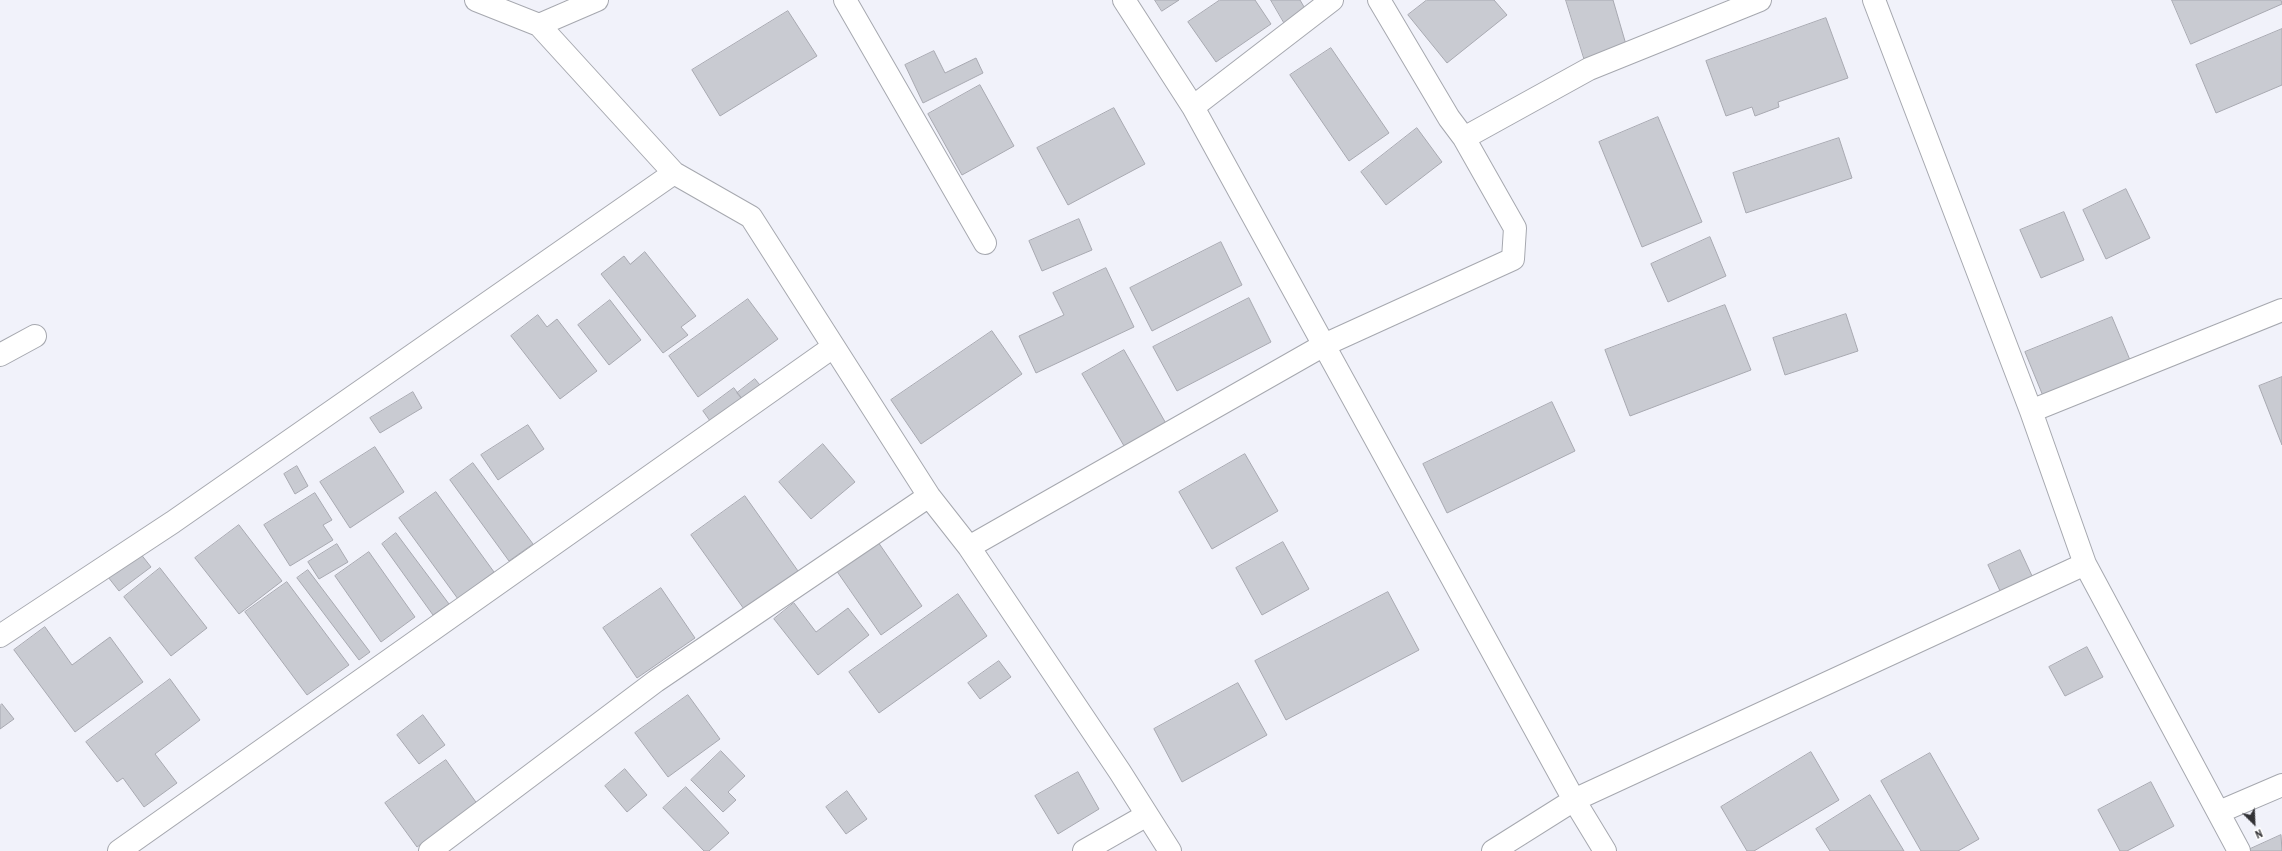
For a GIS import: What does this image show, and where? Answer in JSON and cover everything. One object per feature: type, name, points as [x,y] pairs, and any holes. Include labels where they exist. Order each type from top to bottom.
[{"type":"street","points":[[476,0],[539,25],[674,173],[751,217],[930,496],[969,547],[1120,772],[1170,851]]},
{"type":"street","points":[[539,25],[597,0]]},
{"type":"street","points":[[845,0],[985,244]]},
{"type":"street","points":[[1124,0],[1193,107],[1574,800],[1604,851]]},
{"type":"street","points":[[1193,107],[1332,0]]},
{"type":"street","points":[[969,547],[1324,345],[1513,259],[1515,228],[1464,138],[1449,118],[1379,0]]},
{"type":"street","points":[[1464,138],[1589,69],[1760,0]]},
{"type":"street","points":[[1870,1],[2031,411],[2085,564],[2239,851]]},
{"type":"street","points":[[0,636],[173,522],[674,173]]},
{"type":"street","points":[[2031,411],[2282,310]]},
{"type":"street","points":[[0,355],[35,336]]},
{"type":"street","points":[[119,851],[833,347]]},
{"type":"street","points":[[430,851],[656,681],[930,496]]},
{"type":"street","points":[[1493,851],[1574,800],[2085,564]]},
{"type":"street","points":[[2219,812],[2282,785]]},
{"type":"street","points":[[1084,851],[1147,816]]},
{"type":"building","points":[[1155,0],[1179,0],[1162,11]]},
{"type":"building","points":[[1220,0],[1255,0],[1271,24],[1216,62],[1188,22]]},
{"type":"building","points":[[1271,0],[1300,0],[1307,12],[1285,24]]},
{"type":"building","points":[[1427,0],[1494,0],[1507,15],[1447,63],[1408,15]]},
{"type":"building","points":[[1566,0],[1613,0],[1627,48],[1585,61]]},
{"type":"building","points":[[2172,0],[2281,0],[2282,4],[2191,44]]},
{"type":"building","points":[[788,11],[817,56],[720,116],[692,70]]},
{"type":"building","points":[[1826,18],[1848,78],[1778,102],[1779,107],[1755,116],[1752,107],[1726,116],[1706,61]]},
{"type":"building","points":[[2282,29],[2282,85],[2216,113],[2196,65]]},
{"type":"building","points":[[1331,48],[1389,133],[1349,161],[1290,75]]},
{"type":"building","points":[[934,51],[945,73],[976,58],[983,73],[923,103],[905,65]]},
{"type":"building","points":[[980,85],[1014,146],[962,175],[928,114]]},
{"type":"building","points":[[1114,108],[1145,164],[1068,205],[1037,148]]},
{"type":"building","points":[[1658,117],[1702,222],[1642,247],[1599,142]]},
{"type":"building","points":[[1417,128],[1442,162],[1386,205],[1361,172]]},
{"type":"building","points":[[1839,138],[1852,178],[1746,213],[1733,173]]},
{"type":"building","points":[[2126,189],[2150,238],[2106,259],[2083,210]]},
{"type":"building","points":[[2064,212],[2084,260],[2041,278],[2020,230]]},
{"type":"building","points":[[1079,219],[1092,250],[1042,271],[1029,241]]},
{"type":"building","points":[[1710,237],[1726,276],[1668,302],[1651,264]]},
{"type":"building","points":[[1221,242],[1242,285],[1152,331],[1130,288]]},
{"type":"building","points":[[645,252],[696,316],[681,327],[688,335],[663,353],[601,274],[624,256],[630,264]]},
{"type":"building","points":[[1106,268],[1134,327],[1036,373],[1019,336],[1064,315],[1053,293]]},
{"type":"building","points":[[1249,298],[1271,342],[1177,391],[1153,347]]},
{"type":"building","points":[[748,299],[778,339],[698,397],[669,356]]},
{"type":"building","points":[[610,300],[641,340],[609,365],[578,325]]},
{"type":"building","points":[[1725,305],[1751,370],[1630,416],[1605,350]]},
{"type":"building","points":[[1846,314],[1858,351],[1785,375],[1773,338]]},
{"type":"building","points":[[538,315],[547,327],[557,319],[597,371],[560,399],[511,336]]},
{"type":"building","points":[[2112,317],[2130,360],[2043,396],[2025,352]]},
{"type":"building","points":[[992,331],[1022,374],[921,444],[891,400]]},
{"type":"building","points":[[1124,350],[1168,427],[1127,451],[1082,374]]},
{"type":"building","points":[[2282,377],[2282,445],[2259,386]]},
{"type":"building","points":[[755,379],[764,390],[746,404],[737,393]]},
{"type":"building","points":[[734,388],[746,404],[715,428],[703,411]]},
{"type":"building","points":[[413,392],[422,408],[380,433],[370,418]]},
{"type":"building","points":[[1552,402],[1575,451],[1447,513],[1423,464]]},
{"type":"building","points":[[528,425],[544,449],[498,480],[481,455]]},
{"type":"building","points":[[823,444],[855,482],[811,519],[779,482]]},
{"type":"building","points":[[375,447],[404,492],[350,528],[320,482]]},
{"type":"building","points":[[1245,454],[1278,511],[1212,549],[1179,492]]},
{"type":"building","points":[[473,463],[533,544],[509,561],[450,480]]},
{"type":"building","points":[[297,466],[308,486],[295,494],[284,474]]},
{"type":"building","points":[[436,492],[494,572],[458,599],[399,518]]},
{"type":"building","points":[[315,493],[332,520],[323,525],[333,540],[290,566],[264,525]]},
{"type":"building","points":[[745,496],[798,571],[744,609],[691,535]]},
{"type":"building","points":[[239,525],[282,581],[239,614],[195,558]]},
{"type":"building","points":[[396,533],[449,604],[433,615],[382,544]]},
{"type":"building","points":[[878,542],[922,606],[881,635],[836,570]]},
{"type":"building","points":[[1283,542],[1309,589],[1262,615],[1236,568]]},
{"type":"building","points":[[337,544],[348,562],[319,579],[308,562]]},
{"type":"building","points":[[2020,550],[2033,578],[2001,593],[1988,565]]},
{"type":"building","points":[[369,552],[415,617],[381,642],[335,576]]},
{"type":"building","points":[[140,553],[151,567],[119,591],[108,577]]},
{"type":"building","points":[[160,568],[207,628],[171,656],[124,597]]},
{"type":"building","points":[[308,570],[370,652],[359,660],[297,578]]},
{"type":"building","points":[[287,582],[349,665],[307,695],[245,612]]},
{"type":"building","points":[[661,588],[695,638],[637,678],[603,628]]},
{"type":"building","points":[[1388,592],[1419,650],[1286,720],[1255,661]]},
{"type":"building","points":[[958,594],[987,636],[879,713],[849,672]]},
{"type":"building","points":[[794,603],[816,632],[848,608],[869,635],[818,675],[774,619]]},
{"type":"building","points":[[45,627],[72,665],[110,637],[143,682],[75,732],[14,650]]},
{"type":"building","points":[[2087,647],[2103,677],[2065,696],[2049,667]]},
{"type":"building","points":[[999,661],[1011,677],[980,699],[968,683]]},
{"type":"building","points":[[170,679],[200,720],[155,754],[177,783],[144,807],[123,778],[117,782],[86,742]]},
{"type":"building","points":[[1238,683],[1267,735],[1182,782],[1154,729]]},
{"type":"building","points":[[688,695],[720,739],[668,777],[635,733]]},
{"type":"building","points":[[2,704],[14,719],[0,729],[0,706]]},
{"type":"building","points":[[423,715],[445,745],[419,764],[397,735]]},
{"type":"building","points":[[721,751],[745,776],[728,792],[736,800],[723,812],[691,780]]},
{"type":"building","points":[[1811,752],[1839,800],[1754,851],[1747,851],[1721,807]]},
{"type":"building","points":[[1930,753],[1979,839],[1958,851],[1921,851],[1881,781]]},
{"type":"building","points":[[446,760],[478,805],[417,847],[385,803]]},
{"type":"building","points":[[625,769],[647,795],[627,812],[605,786]]},
{"type":"building","points":[[1078,772],[1099,809],[1058,834],[1035,796]]},
{"type":"building","points":[[2151,782],[2174,826],[2127,851],[2120,851],[2098,810]]},
{"type":"building","points":[[686,787],[729,833],[709,851],[704,851],[663,808]]},
{"type":"building","points":[[847,791],[867,819],[846,834],[826,807]]},
{"type":"building","points":[[1870,795],[1904,851],[1830,851],[1816,829]]},
{"type":"building","points":[[2281,835],[2282,851],[2248,851],[2248,850]]}]
